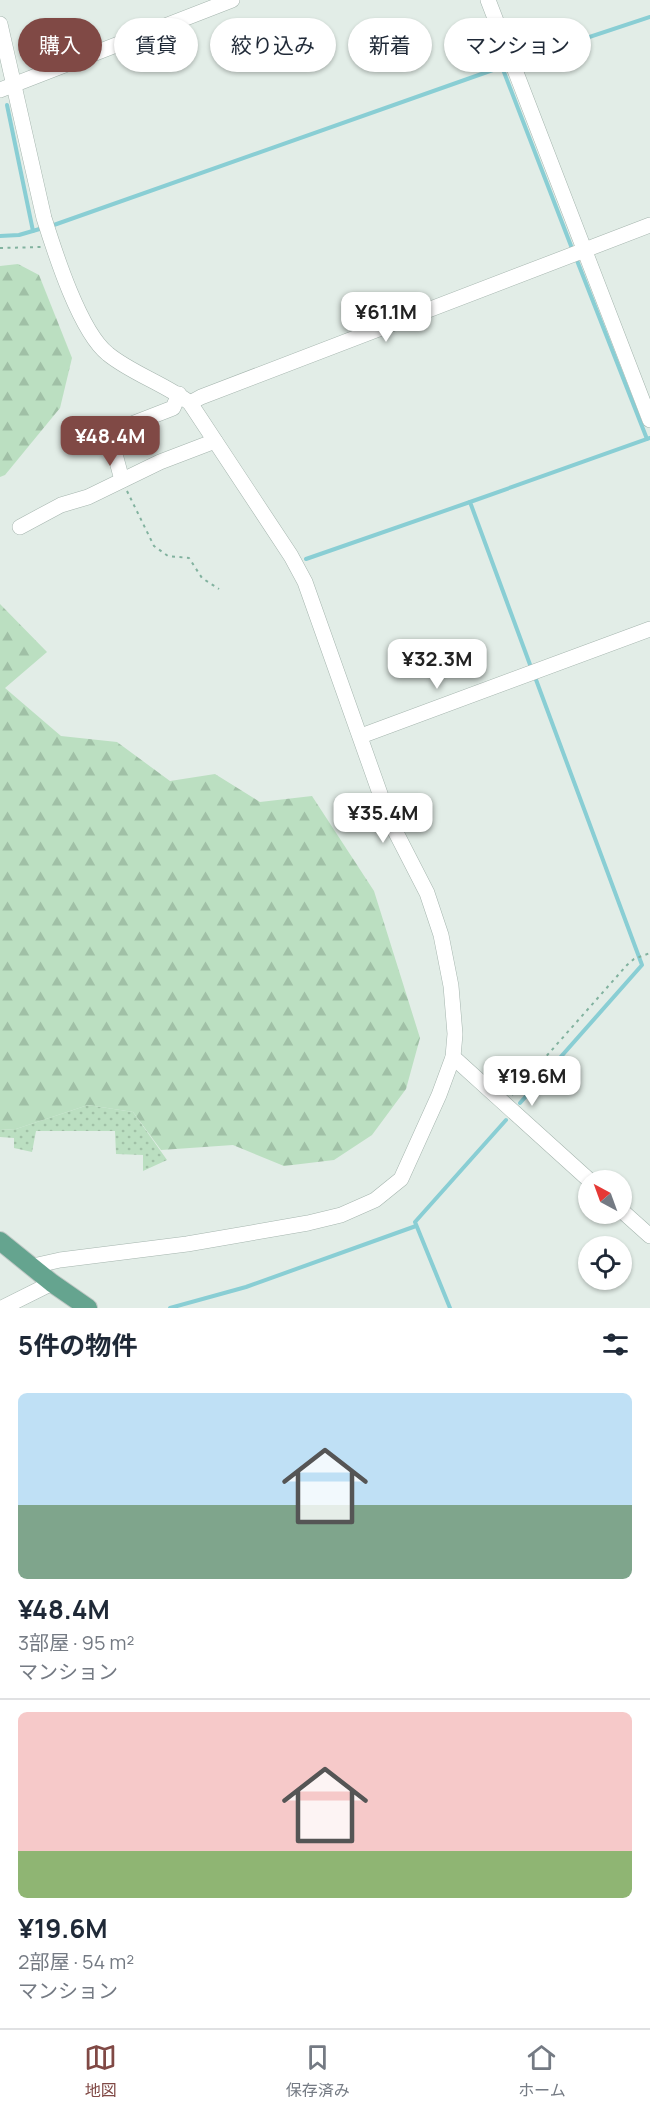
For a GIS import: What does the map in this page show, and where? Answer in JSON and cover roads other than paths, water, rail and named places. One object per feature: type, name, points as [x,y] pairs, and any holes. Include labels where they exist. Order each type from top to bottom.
[{"type":"main road","points":[[0,1241],[52,1283],[88,1308]]},
{"type":"street","points":[[7,87],[232,0]]},
{"type":"street","points":[[488,0],[516,71],[577,253],[650,420]]},
{"type":"street","points":[[0,24],[7,87],[51,241],[85,325],[95,342],[109,355],[185,399],[291,556],[305,582],[389,819],[427,893],[441,935],[451,986],[455,1034],[453,1057],[439,1095],[401,1179],[375,1200],[341,1215],[308,1223],[187,1244],[60,1260],[33,1266]]},
{"type":"street","points":[[122,480],[112,442],[119,429],[173,408],[185,399],[212,392],[650,225]]},
{"type":"street","points":[[20,527],[61,505],[88,496],[160,462],[215,441]]},
{"type":"street","points":[[361,736],[650,629]]},
{"type":"street","points":[[453,1057],[578,1170]]},
{"type":"street","points":[[632,1220],[650,1236]]},
{"type":"street","points":[[2,1308],[52,1283]]},
{"type":"waterway","points":[[591,37],[650,17]]},
{"type":"waterway","points":[[51,226],[487,72]]},
{"type":"waterway","points":[[504,72],[573,251]]},
{"type":"waterway","points":[[7,105],[33,231]]},
{"type":"waterway","points":[[0,236],[19,235],[43,228]]},
{"type":"waterway","points":[[576,258],[647,439]]},
{"type":"waterway","points":[[532,670],[470,502],[650,438]]},
{"type":"waterway","points":[[306,559],[470,502]]},
{"type":"waterway","points":[[520,1103],[642,965],[535,677]]},
{"type":"waterway","points":[[450,1308],[415,1222],[506,1120]]},
{"type":"waterway","points":[[170,1308],[246,1287],[416,1226]]}]
